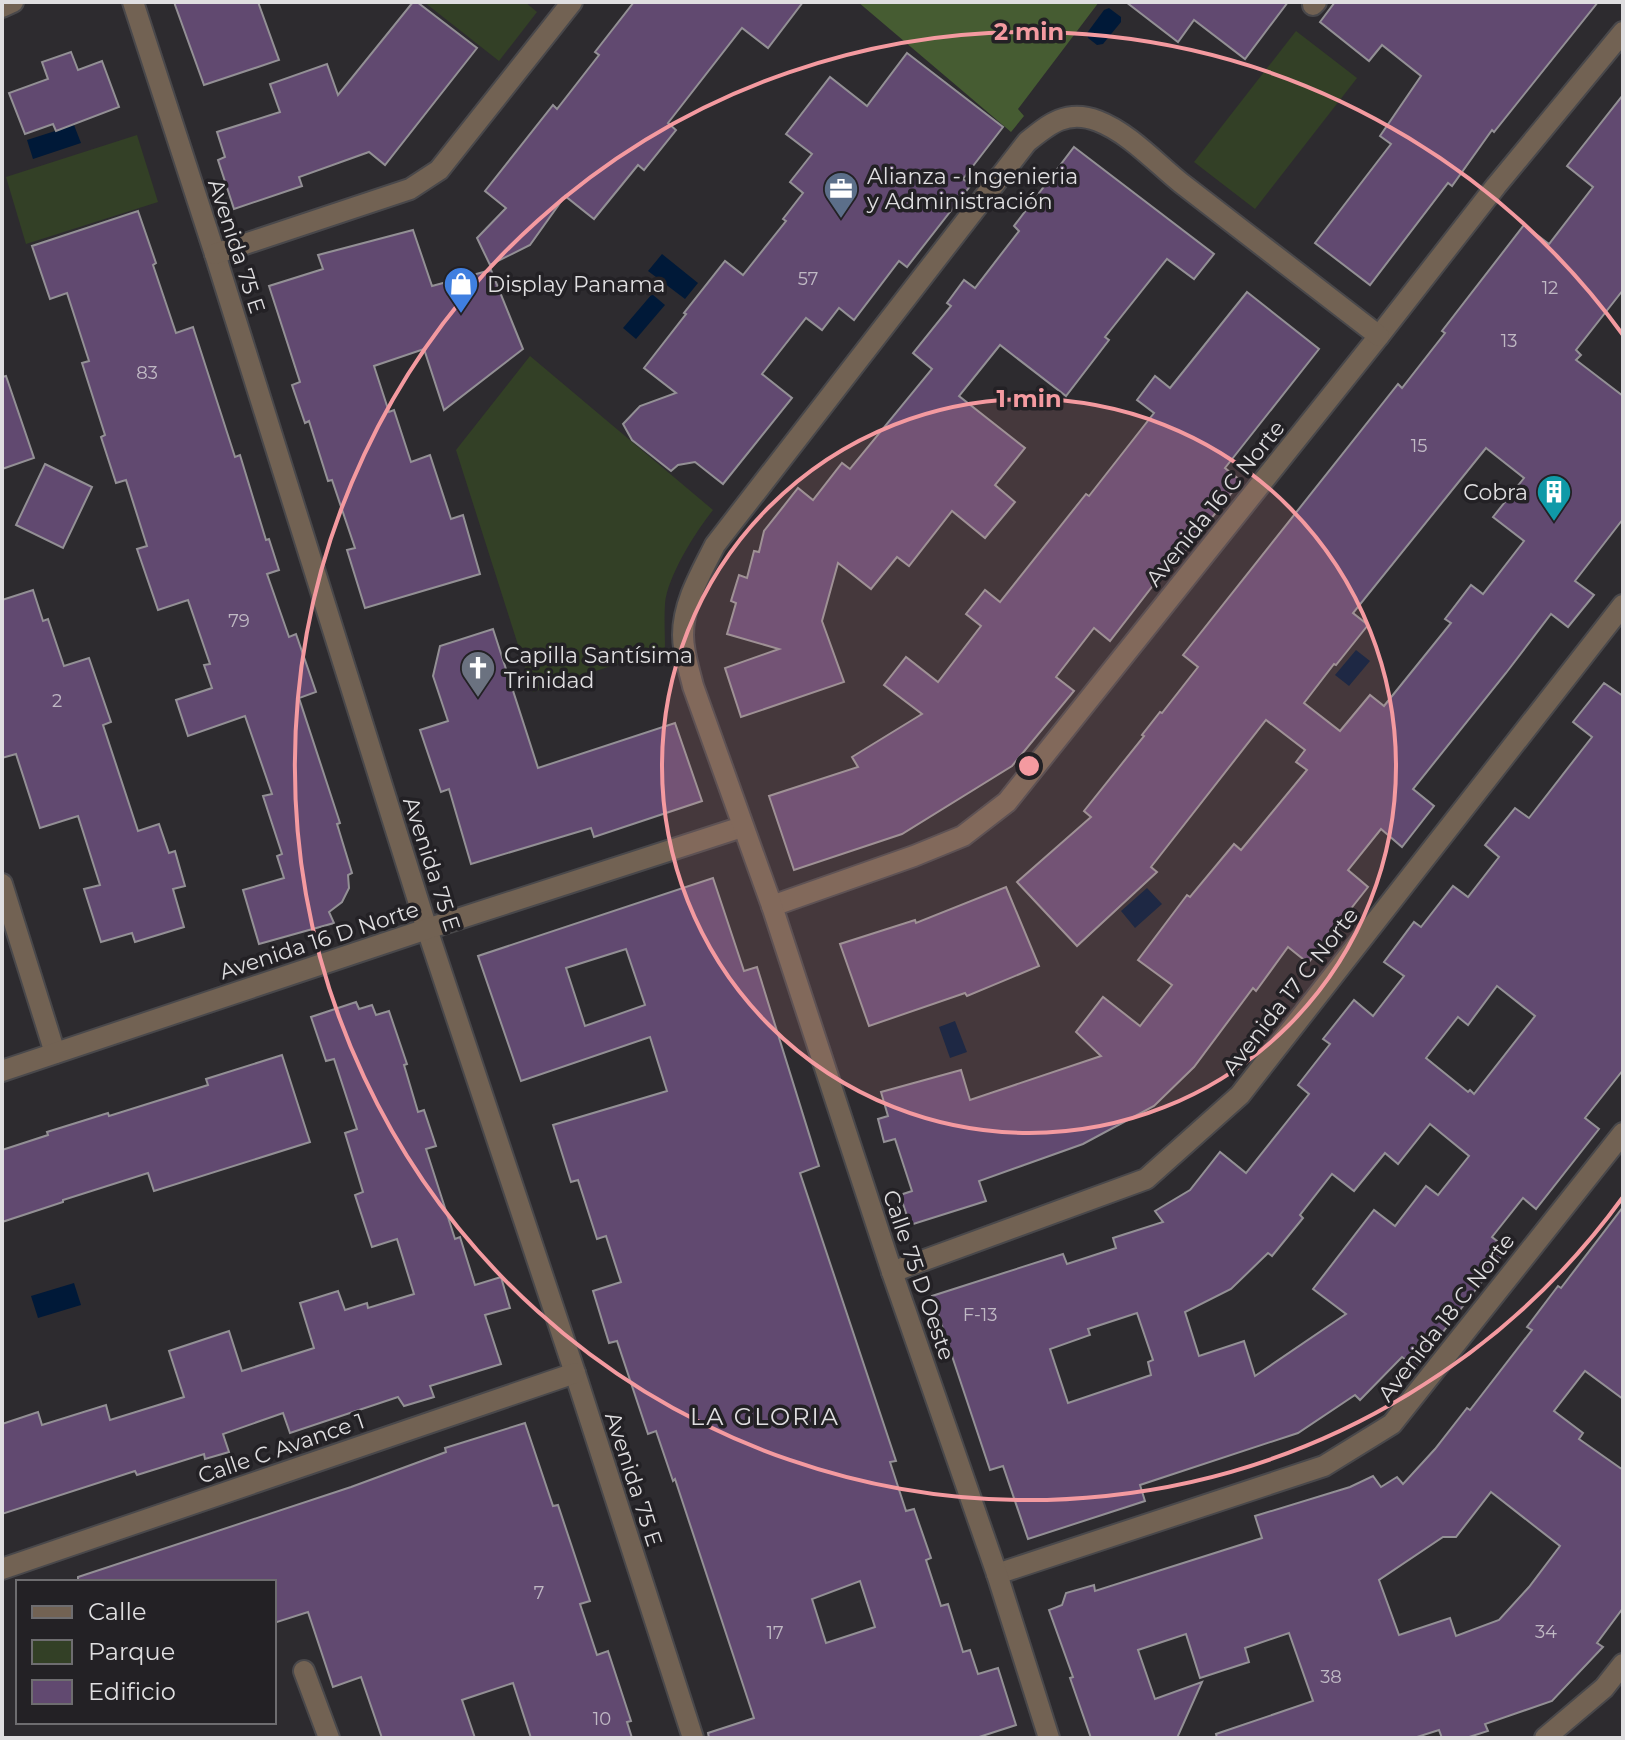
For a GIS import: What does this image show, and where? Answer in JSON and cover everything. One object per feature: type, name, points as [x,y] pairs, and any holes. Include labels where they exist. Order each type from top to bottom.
[{"type":"street","points":[[2,7],[13,2]]},
{"type":"street","name":"Avenida 75 E","points":[[133,2],[427,929],[693,1738]]},
{"type":"street","points":[[215,254],[410,189],[439,170],[572,2]]},
{"type":"street","name":"Avenida 16 C Norte","points":[[772,906],[963,836],[1007,802],[1496,186],[1623,32]]},
{"type":"street","name":"Calle 75 D Oeste","points":[[1049,1738],[997,1574],[892,1272],[772,906],[693,686],[683,634],[688,606],[715,545],[1027,142],[1046,126],[1068,116],[1096,120],[1121,134],[1379,336]]},
{"type":"street","name":"Avenida 17 C Norte","points":[[892,1272],[1146,1179],[1240,1095],[1623,605]]},
{"type":"street","name":"Avenida 16 D Norte","points":[[2,1071],[742,827]]},
{"type":"street","points":[[2,884],[55,1053]]},
{"type":"street","name":"Avenida 18 C Norte","points":[[997,1574],[1324,1466],[1392,1424],[1623,1133]]},
{"type":"street","name":"Calle C Avance 1","points":[[2,1569],[575,1373]]},
{"type":"street","points":[[1545,1738],[1604,1688],[1623,1664]]},
{"type":"street","points":[[304,1671],[329,1738]]},
{"type":"green space","points":[[424,2],[525,2],[537,12],[499,61]]},
{"type":"green space","points":[[858,2],[1099,2],[1018,109],[1024,116],[1011,132]]},
{"type":"green space","points":[[1296,31],[1357,78],[1255,209],[1194,162]]},
{"type":"green space","points":[[137,135],[158,202],[26,244],[6,177]]},
{"type":"green space","points":[[530,356],[713,510],[691,542],[671,581],[665,604],[665,648],[533,692],[456,450]]},
{"type":"water","points":[[1109,8],[1121,17],[1121,22],[1103,44],[1097,45],[1088,38],[1087,33],[1104,10]]},
{"type":"water","points":[[74,125],[81,143],[33,159],[27,140]]},
{"type":"water","points":[[662,254],[698,283],[685,299],[648,271]]},
{"type":"water","points":[[652,294],[665,305],[636,339],[623,328]]},
{"type":"water","points":[[1356,650],[1370,661],[1349,686],[1335,675]]},
{"type":"water","points":[[1147,888],[1162,904],[1135,928],[1121,911]]},
{"type":"water","points":[[955,1021],[967,1052],[950,1058],[939,1027]]},
{"type":"water","points":[[74,1283],[81,1305],[38,1318],[31,1296]]},
{"type":"building","points":[[174,2],[258,2],[279,60],[204,85]]},
{"type":"building","points":[[413,2],[477,48],[385,165],[369,152],[299,177],[302,186],[234,209],[218,160],[225,157],[217,132],[280,112],[270,84],[327,64],[338,95]]},
{"type":"building","points":[[634,2],[803,2],[768,48],[742,28],[668,123],[676,130],[644,170],[638,165],[594,219],[565,196],[530,245],[490,265],[477,238],[506,208],[485,191],[553,105],[557,109],[599,55],[595,52]]},
{"type":"building","points":[[1126,2],[1288,2],[1245,59],[1194,20],[1178,42]]},
{"type":"building","points":[[1335,2],[1598,2],[1494,132],[1492,130],[1452,186],[1448,183],[1370,285],[1315,243],[1391,144],[1380,136],[1421,76],[1382,45],[1369,61],[1320,22]]},
{"type":"building","points":[[71,52],[78,70],[102,61],[119,107],[56,131],[53,124],[25,134],[9,93],[48,79],[42,62]]},
{"type":"building","points":[[907,53],[1003,127],[963,179],[971,185],[907,267],[899,261],[854,320],[839,308],[822,330],[806,318],[762,374],[792,398],[723,484],[695,462],[678,465],[671,471],[632,440],[623,424],[640,406],[676,393],[644,368],[725,261],[743,275],[786,221],[783,219],[803,193],[790,182],[812,154],[786,134],[830,77],[867,106]]},
{"type":"building","points":[[1623,95],[1623,290],[1576,350],[1581,355],[1576,360],[1623,396],[1623,519],[1575,581],[1594,595],[1568,627],[1551,614],[1413,789],[1434,806],[1402,847],[1381,829],[1348,870],[1368,887],[1308,963],[1288,947],[1194,1067],[1154,1106],[1083,1144],[979,1181],[986,1201],[910,1225],[900,1195],[912,1191],[895,1139],[884,1142],[878,1119],[888,1116],[881,1092],[961,1070],[970,1100],[1101,1056],[1076,1032],[1103,997],[1140,1026],[1172,985],[1138,960],[1187,895],[1190,897],[1234,844],[1241,850],[1307,770],[1296,762],[1305,750],[1266,720],[1151,867],[1157,872],[1077,946],[1017,882],[1091,817],[1084,811],[1198,667],[1183,655],[1398,384],[1402,388],[1524,225],[1549,244],[1593,187],[1567,166]],"holes":[[[1486,448],[1524,478],[1493,517],[1524,541],[1483,594],[1471,585],[1445,619],[1451,623],[1384,706],[1370,695],[1340,731],[1304,703],[1368,625],[1353,613]]]},
{"type":"building","points":[[1074,147],[1214,254],[1194,279],[1167,259],[1105,337],[1109,340],[1066,396],[1000,345],[959,396],[1025,448],[995,485],[1015,502],[985,538],[952,511],[909,566],[897,557],[871,589],[838,563],[822,621],[844,682],[741,717],[725,668],[779,649],[727,634],[736,603],[731,601],[739,575],[747,578],[754,551],[759,552],[764,531],[798,488],[813,500],[842,463],[850,469],[932,369],[913,353],[951,306],[947,303],[964,280],[975,288],[1019,231],[1014,226]]},
{"type":"building","points":[[138,211],[176,333],[193,327],[235,457],[240,455],[266,540],[269,539],[279,570],[267,574],[289,637],[296,634],[316,692],[299,698],[340,823],[337,824],[352,873],[348,875],[349,888],[342,902],[329,912],[334,923],[259,944],[243,890],[284,878],[277,856],[282,854],[263,796],[272,794],[245,716],[188,736],[176,700],[212,688],[204,665],[210,664],[188,600],[158,610],[137,549],[147,546],[126,480],[116,483],[101,437],[105,435],[82,363],[89,361],[67,293],[50,299],[32,246]]},
{"type":"building","points":[[413,230],[432,286],[491,270],[523,349],[444,410],[424,349],[374,366],[389,412],[394,410],[411,462],[430,455],[451,519],[463,515],[480,574],[365,608],[347,550],[355,548],[332,480],[328,481],[309,421],[305,423],[292,385],[300,382],[269,286],[323,269],[318,255]]},
{"type":"building","points":[[1247,292],[1319,349],[1225,468],[1241,481],[1175,564],[1172,561],[1110,641],[1094,628],[1056,677],[1074,691],[1012,766],[902,834],[794,870],[769,796],[858,767],[852,757],[922,714],[884,685],[906,657],[938,682],[981,626],[966,614],[985,590],[1000,602],[1154,413],[1137,400],[1155,376],[1170,388]]},
{"type":"building","points":[[6,376],[34,458],[2,469],[2,377]]},
{"type":"building","points":[[45,464],[92,487],[63,548],[16,525]]},
{"type":"building","points":[[33,590],[43,621],[48,619],[64,666],[89,658],[111,722],[103,725],[138,831],[159,824],[169,853],[175,851],[185,886],[173,889],[184,927],[135,942],[132,933],[101,942],[84,889],[100,885],[78,816],[40,828],[16,754],[2,758],[2,600]]},
{"type":"building","points":[[493,629],[538,768],[675,723],[702,801],[594,837],[591,828],[471,864],[449,789],[441,792],[420,730],[448,721],[433,676],[440,646]]},
{"type":"building","points":[[1604,683],[1623,696],[1623,1070],[1585,1118],[1599,1129],[1536,1209],[1523,1198],[1492,1237],[1507,1249],[1416,1367],[1402,1357],[1360,1400],[1355,1395],[1298,1433],[1140,1485],[1145,1501],[1028,1539],[1003,1466],[990,1470],[932,1296],[1063,1254],[1067,1264],[1116,1248],[1113,1238],[1163,1222],[1155,1211],[1190,1190],[1220,1152],[1246,1173],[1309,1094],[1298,1085],[1330,1044],[1323,1039],[1354,1000],[1373,1016],[1404,976],[1384,962],[1414,922],[1421,927],[1453,886],[1468,897],[1499,857],[1485,845],[1515,808],[1529,818],[1592,737],[1573,722]],"holes":[[[1497,986],[1535,1016],[1474,1094],[1426,1058],[1458,1017],[1468,1025]],[[1430,1124],[1469,1156],[1438,1195],[1426,1186],[1395,1226],[1374,1210],[1313,1289],[1346,1314],[1255,1376],[1244,1341],[1199,1356],[1185,1312],[1231,1289],[1268,1253],[1272,1256],[1303,1218],[1300,1215],[1332,1174],[1354,1191],[1385,1153],[1398,1164]],[[1137,1313],[1153,1360],[1148,1362],[1151,1375],[1068,1403],[1050,1349],[1090,1335],[1088,1329]]]},
{"type":"building","points":[[713,878],[744,971],[757,967],[819,1166],[800,1173],[896,1461],[890,1462],[906,1511],[914,1509],[931,1558],[926,1560],[941,1606],[948,1604],[963,1652],[970,1650],[978,1674],[998,1668],[1016,1725],[976,1738],[709,1738],[708,1733],[754,1718],[675,1479],[673,1481],[656,1431],[648,1434],[617,1341],[609,1343],[593,1291],[621,1282],[606,1236],[597,1239],[578,1180],[571,1182],[553,1125],[667,1091],[650,1037],[521,1081],[478,956]],"holes":[[[626,949],[645,1005],[585,1026],[566,968]],[[860,1581],[875,1627],[826,1643],[812,1599]]]},
{"type":"building","points":[[1006,887],[1039,966],[967,996],[965,993],[869,1026],[840,944],[915,920],[916,923]]},
{"type":"building","points":[[356,1002],[359,1009],[372,1005],[376,1015],[389,1011],[407,1064],[404,1065],[418,1112],[424,1110],[436,1146],[426,1149],[455,1239],[460,1237],[475,1285],[501,1277],[510,1308],[485,1315],[501,1364],[430,1386],[434,1397],[404,1406],[398,1397],[290,1433],[283,1413],[223,1434],[229,1452],[205,1459],[204,1454],[137,1475],[135,1471],[2,1514],[2,1424],[38,1412],[42,1425],[106,1405],[110,1420],[184,1397],[169,1351],[229,1331],[242,1371],[314,1348],[300,1303],[338,1291],[345,1310],[367,1303],[368,1308],[414,1294],[397,1239],[372,1247],[355,1195],[363,1192],[345,1133],[357,1129],[334,1059],[326,1061],[311,1017]]},
{"type":"building","points":[[282,1055],[310,1142],[154,1191],[148,1173],[2,1222],[2,1150],[48,1135],[47,1132],[208,1085],[206,1079]]},
{"type":"building","points":[[1623,1207],[1623,1399],[1585,1371],[1554,1411],[1583,1433],[1579,1439],[1623,1470],[1623,1608],[1597,1643],[1603,1647],[1552,1701],[1485,1724],[1488,1731],[1466,1738],[1442,1738],[1439,1730],[1414,1738],[1217,1738],[1216,1734],[1313,1701],[1289,1633],[1245,1648],[1249,1662],[1200,1678],[1186,1634],[1138,1650],[1155,1699],[1202,1682],[1177,1738],[1091,1738],[1049,1610],[1062,1605],[1066,1593],[1094,1585],[1095,1591],[1262,1538],[1255,1516],[1350,1487],[1373,1476],[1381,1487],[1397,1477],[1403,1484],[1467,1408],[1470,1410],[1532,1330],[1527,1327],[1558,1286],[1561,1288]],"holes":[[[1491,1492],[1560,1546],[1499,1620],[1456,1636],[1450,1618],[1399,1635],[1379,1580],[1443,1537],[1456,1537]]]},
{"type":"building","points":[[525,1423],[553,1506],[558,1505],[590,1601],[580,1604],[597,1655],[608,1651],[631,1721],[627,1722],[632,1738],[531,1738],[513,1683],[462,1700],[475,1738],[382,1738],[361,1677],[333,1687],[308,1612],[276,1622],[276,1580],[78,1580],[78,1577],[351,1487],[446,1452],[445,1448]]},
{"type":"place","name":"Alianza - Ingenieria y Administración","points":[[841,220]]},
{"type":"place","name":"Display Panama","points":[[461,315]]},
{"type":"place","name":"Cobra","points":[[1554,523]]},
{"type":"place","name":"Capilla Santísima Trinidad","points":[[478,699]]},
{"type":"district","name":"LA GLORIA","points":[[765,1417]]}]
